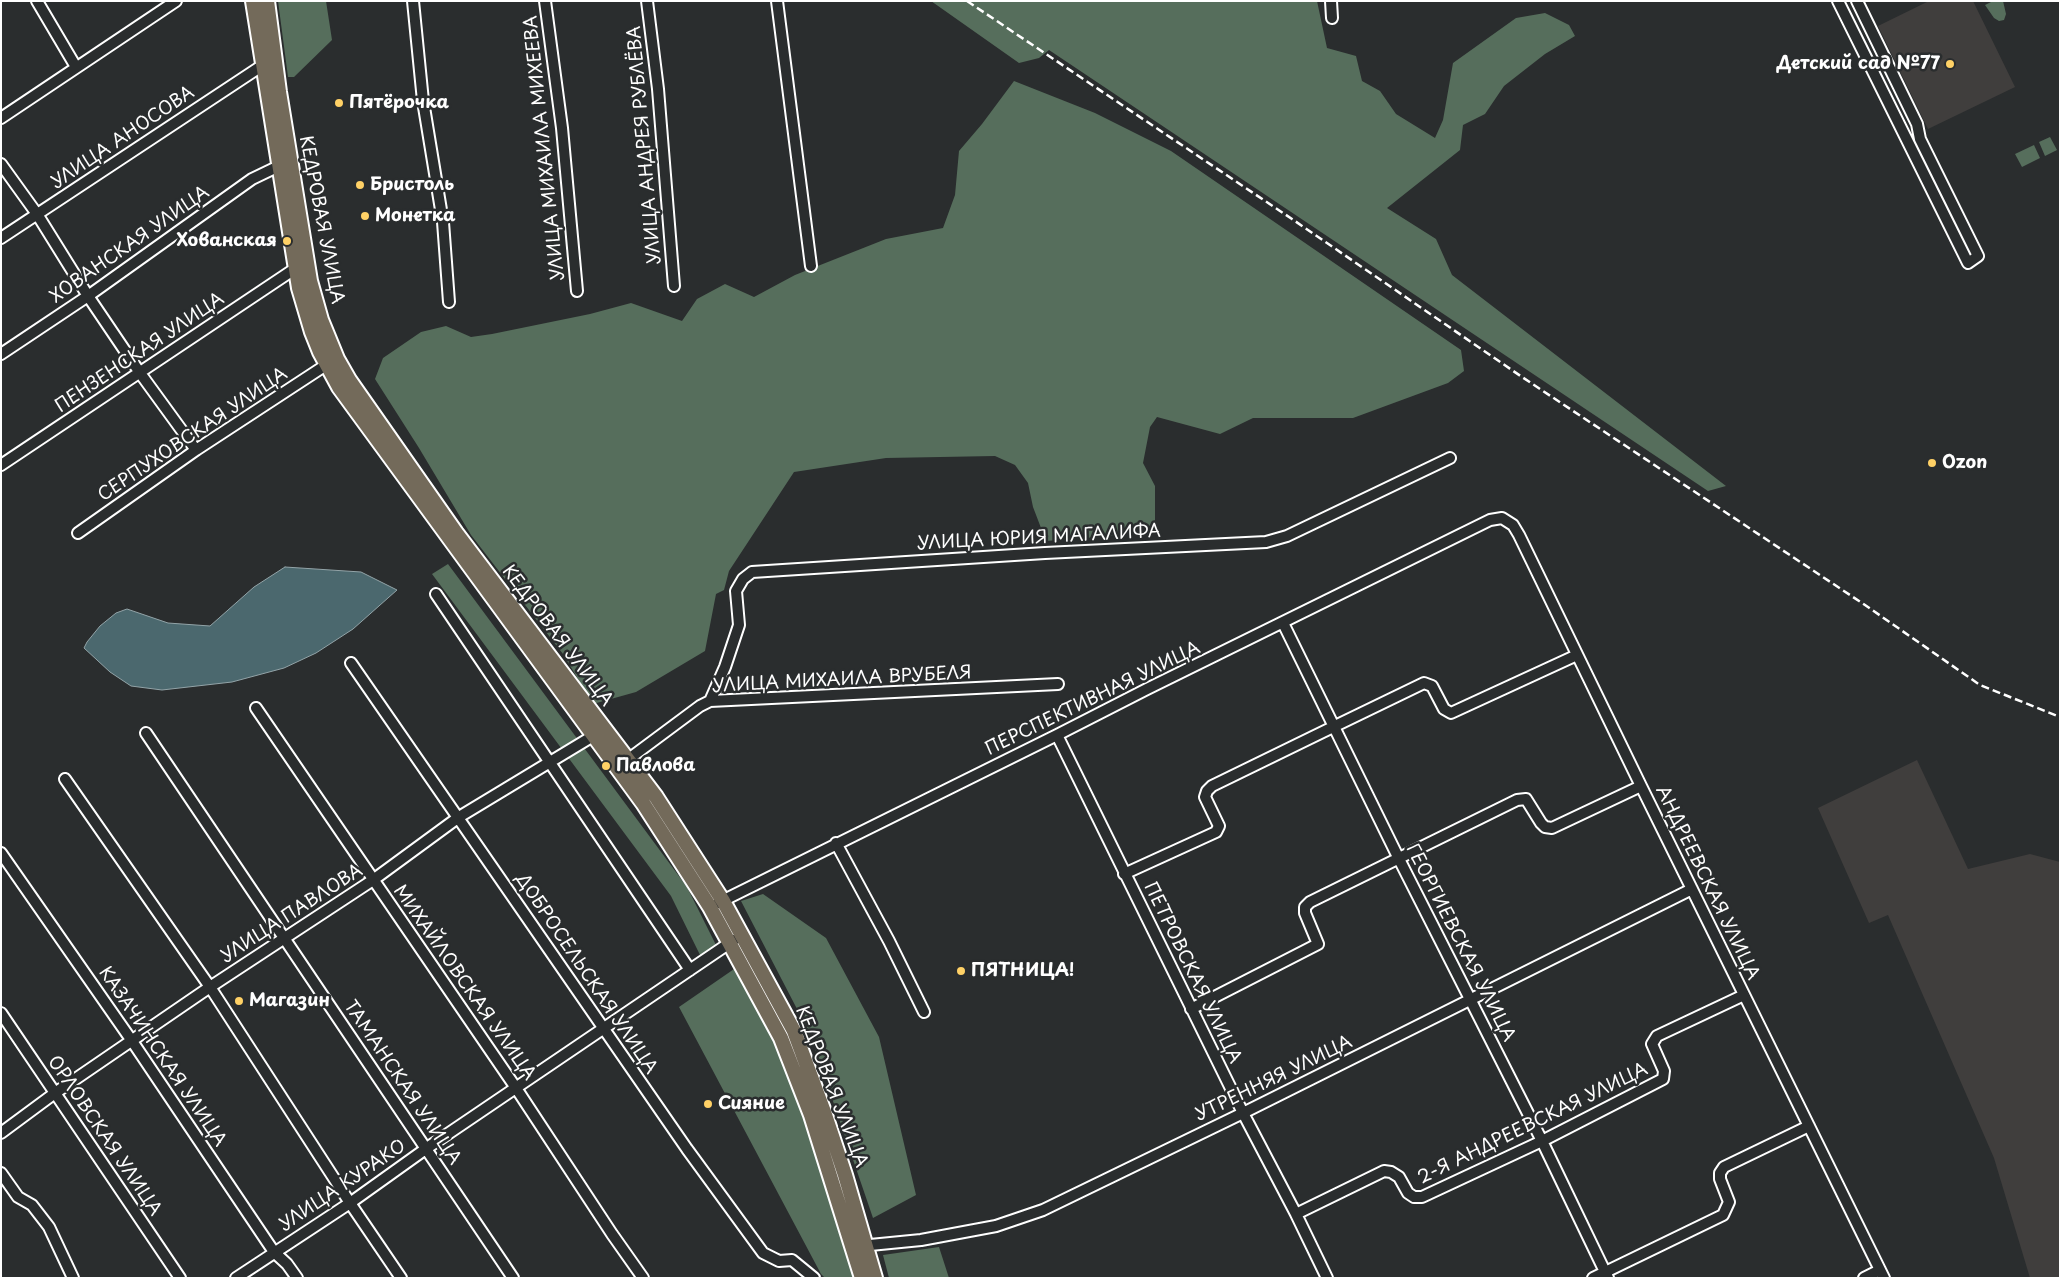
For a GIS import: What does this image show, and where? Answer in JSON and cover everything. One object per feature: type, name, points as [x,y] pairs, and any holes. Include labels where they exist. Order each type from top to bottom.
[{"type":"main road","name":"КЕДРОВАЯ УЛИЦА","points":[[254,1],[299,288],[312,332],[326,365],[358,413],[623,763],[649,811],[716,904],[794,1031],[824,1112],[860,1246],[875,1278]]},
{"type":"main road","name":"КЕДРОВАЯ УЛИЦА","points":[[267,1],[279,92],[310,281],[321,320],[337,359],[349,380],[456,533],[599,732]]},
{"type":"main road","name":"КЕДРОВАЯ УЛИЦА","points":[[860,1246],[862,1278]]},
{"type":"street","points":[[37,1],[76,67]]},
{"type":"street","points":[[1,118],[176,1]]},
{"type":"street","points":[[413,1],[423,101],[444,230],[449,302]]},
{"type":"street","name":"УЛИЦА МИХАИЛА МИХЕЕВА","points":[[545,1],[562,128],[577,291]]},
{"type":"street","name":"УЛИЦА АНДРЕЯ РУБЛЁВА","points":[[647,1],[658,89],[674,286]]},
{"type":"street","points":[[777,1],[811,266]]},
{"type":"street","points":[[1331,1],[1332,18]]},
{"type":"street","points":[[1838,1],[1968,263],[1978,257],[1920,139],[1917,124],[1857,1]]},
{"type":"street","name":"УЛИЦА АНОСОВА","points":[[1,238],[263,65]]},
{"type":"street","points":[[1,164],[37,214],[88,296],[140,373],[196,450]]},
{"type":"street","name":"ХОВАНСКАЯ УЛИЦА","points":[[1,354],[88,296],[252,179],[279,166]]},
{"type":"street","name":"ПЕНЗЕНСКАЯ УЛИЦА","points":[[1,465],[296,268]]},
{"type":"street","name":"СЕРПУХОВСКАЯ УЛИЦА","points":[[78,533],[196,450],[326,365]]},
{"type":"street","name":"УЛИЦА ЮРИЯ МАГАЛИФА","points":[[710,701],[725,667],[739,625],[736,591],[743,579],[752,572],[1045,553],[1266,542],[1287,536],[1450,458]]},
{"type":"street","name":"АНДРЕЕВСКАЯ УЛИЦА","points":[[1490,520],[1502,518],[1513,526],[1520,535],[1577,656],[1882,1274]]},
{"type":"street","name":"ПЕРСПЕКТИВНАЯ УЛИЦА","points":[[716,904],[1490,520]]},
{"type":"street","points":[[436,594],[690,970]]},
{"type":"street","name":"ГЕОРГИЕВСКАЯ УЛИЦА","points":[[1283,623],[1398,859],[1542,1141],[1606,1275]]},
{"type":"street","points":[[1124,874],[1216,832],[1219,826],[1205,796],[1212,786],[1333,726],[1424,683],[1432,686],[1444,709],[1451,713],[1577,656]]},
{"type":"street","name":"ДОБРОСЕЛЬСКАЯ УЛИЦА","points":[[351,663],[687,1149],[763,1253],[778,1261],[792,1260],[814,1278]]},
{"type":"street","name":"УЛИЦА МИХАИЛА ВРУБЕЛЯ","points":[[623,763],[700,706],[710,701],[1058,684]]},
{"type":"street","name":"МИХАЙЛОВСКАЯ УЛИЦА","points":[[256,708],[516,1088],[643,1278]]},
{"type":"street","name":"УЛИЦА ПАВЛОВА","points":[[1,1133],[210,987],[373,880],[459,817],[599,732]]},
{"type":"street","name":"ТАМАНСКАЯ УЛИЦА","points":[[146,733],[513,1278]]},
{"type":"street","name":"ПЕТРОВСКАЯ УЛИЦА","points":[[1057,735],[1124,874],[1327,1278]]},
{"type":"street","points":[[65,778],[210,987],[401,1278]]},
{"type":"street","points":[[1192,1009],[1318,944],[1305,913],[1305,907],[1310,902],[1517,800],[1526,799],[1540,823],[1545,827],[1552,828],[1641,786]]},
{"type":"street","points":[[836,843],[889,941],[924,1012]]},
{"type":"street","name":"КАЗАЧИНСКАЯ УЛИЦА","points":[[1,853],[132,1041],[274,1252],[287,1264],[297,1278]]},
{"type":"street","name":"УТРЕННЯЯ УЛИЦА","points":[[860,1246],[921,1240],[986,1228],[1043,1210],[1243,1113],[1692,889]]},
{"type":"street","name":"УЛИЦА КУРАКО","points":[[236,1278],[350,1203],[427,1148],[736,939]]},
{"type":"street","name":"2-Я АНДРЕЕВСКАЯ УЛИЦА","points":[[1296,1214],[1384,1171],[1392,1172],[1399,1177],[1408,1194],[1414,1197],[1422,1197],[1542,1141],[1663,1079],[1664,1071],[1652,1044],[1657,1036],[1744,995]]},
{"type":"street","name":"ОРЛОВСКАЯ УЛИЦА","points":[[1,1013],[180,1278]]},
{"type":"street","points":[[1593,1278],[1606,1275],[1723,1215],[1729,1202],[1720,1179],[1720,1173],[1724,1167],[1810,1126]]},
{"type":"street","points":[[1,1173],[18,1197],[32,1205],[49,1227],[73,1278]]},
{"type":"street","points":[[1864,1278],[1882,1274]]},
{"type":"shaded area","name":"Детский сад №77","points":[[1929,1],[1973,1],[2015,87],[1928,129],[1878,26]]},
{"type":"shaded area","points":[[1917,760],[1968,869],[2030,854],[2060,862],[2060,1278],[2030,1278],[1994,1158],[1888,915],[1869,923],[1818,808]]},
{"type":"green space","points":[[278,1],[326,1],[332,40],[294,77],[288,77]]},
{"type":"green space","points":[[931,1],[1317,1],[1327,48],[1356,56],[1362,81],[1380,91],[1396,114],[1435,138],[1443,120],[1453,63],[1516,18],[1545,13],[1569,25],[1575,36],[1545,54],[1504,86],[1485,114],[1463,125],[1460,150],[1387,208],[1436,239],[1452,275],[1726,486],[1708,491],[1049,50],[1039,58],[1019,63]]},
{"type":"green space","points":[[1993,1],[2003,1],[2006,14],[2004,20],[1999,21],[1994,18],[1985,5]]},
{"type":"green space","points":[[1014,81],[1095,113],[1171,151],[1461,350],[1464,371],[1448,383],[1353,418],[1253,418],[1220,434],[1157,417],[1150,427],[1143,463],[1155,486],[1155,523],[1136,534],[1046,541],[1033,507],[1028,483],[1015,465],[995,456],[886,458],[794,472],[729,571],[724,590],[716,594],[705,651],[636,692],[593,704],[563,654],[471,535],[375,379],[383,358],[421,332],[446,326],[471,337],[590,314],[631,303],[682,321],[697,299],[725,284],[754,297],[795,275],[886,239],[943,228],[955,195],[959,151]]},
{"type":"green space","points":[[2050,137],[2057,150],[2045,156],[2039,142]]},
{"type":"green space","points":[[2034,145],[2040,158],[2022,167],[2015,154]]},
{"type":"green space","points":[[448,564],[687,887],[716,945],[701,957],[671,896],[432,574]]},
{"type":"green space","points":[[763,894],[826,938],[879,1037],[916,1195],[873,1218],[810,1034],[741,901]]},
{"type":"green space","points":[[737,967],[783,1060],[828,1182],[853,1278],[825,1278],[821,1274],[679,1007]]},
{"type":"green space","points":[[939,1247],[949,1278],[889,1278],[883,1255]]},
{"type":"water","points":[[285,567],[361,572],[397,590],[353,629],[316,653],[284,668],[232,682],[162,690],[131,686],[110,672],[84,648],[100,626],[116,613],[127,609],[168,623],[210,626],[254,587]]},
{"type":"railway","points":[[967,1],[1292,219],[1522,377],[1865,605],[1980,685],[2060,717]]},
{"type":"place","name":"Детский сад №77","points":[[1950,64]]},
{"type":"place","name":"Пятёрочка","points":[[339,103]]},
{"type":"place","name":"Бристоль","points":[[360,185]]},
{"type":"place","name":"Монетка","points":[[365,216]]},
{"type":"place","name":"Хованская","points":[[287,241]]},
{"type":"place","name":"Ozon","points":[[1932,463]]},
{"type":"place","name":"Павлова","points":[[606,766]]},
{"type":"place","name":"ПЯТНИЦА!","points":[[961,971]]},
{"type":"place","name":"Магазин","points":[[239,1001]]},
{"type":"place","name":"Сияние","points":[[708,1104]]}]
